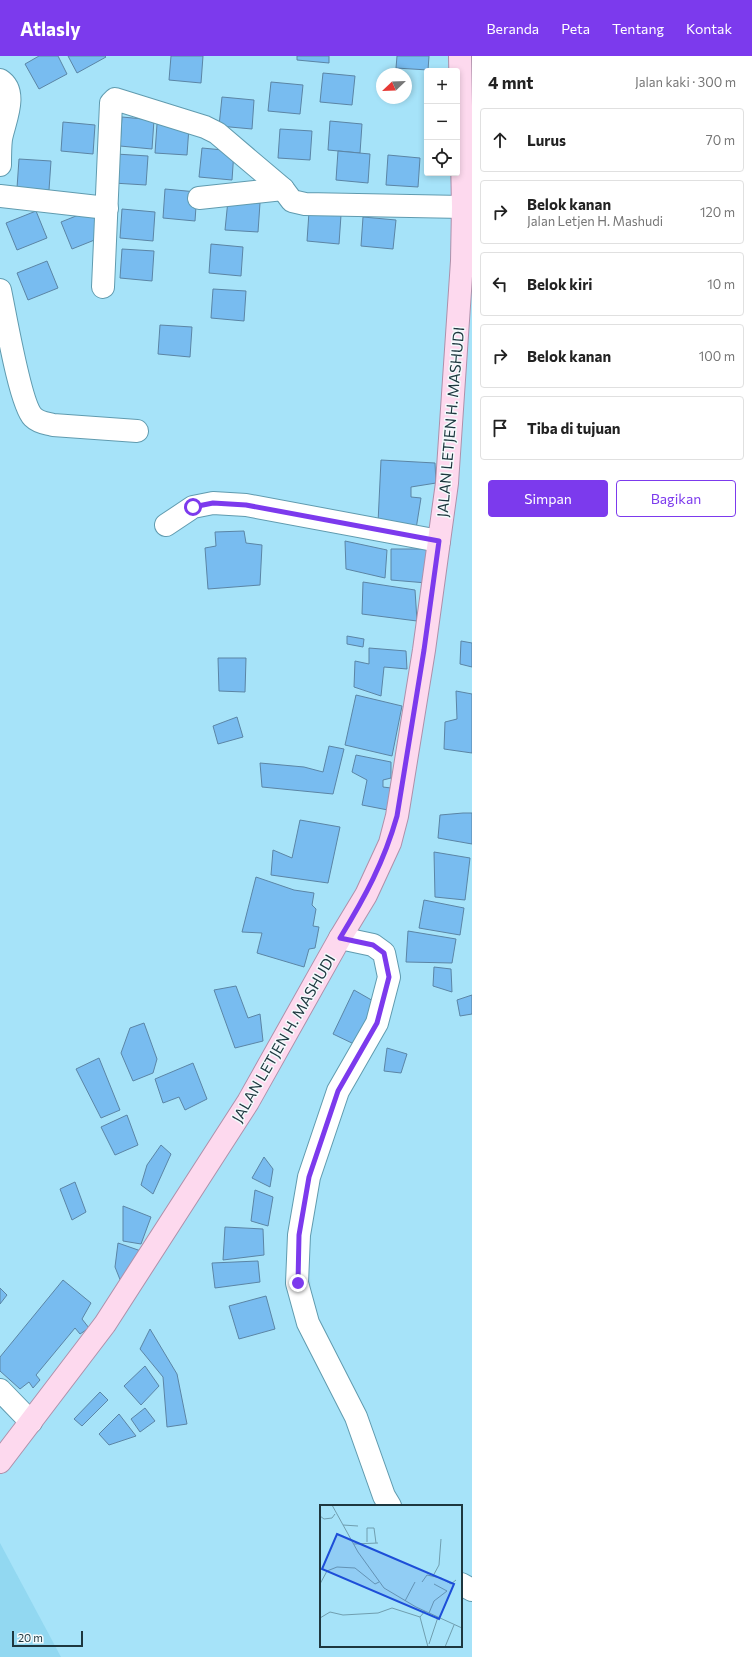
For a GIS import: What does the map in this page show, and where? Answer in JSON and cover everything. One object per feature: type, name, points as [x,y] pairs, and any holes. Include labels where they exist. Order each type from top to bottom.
[{"type":"main road","name":"JALAN LETJEN H. MASHUDI","points":[[0,1462],[106,1324],[243,1108],[366,895],[390,843],[397,816],[424,650],[447,482],[467,263],[463,207],[466,78],[460,56]]},
{"type":"street","points":[[0,80],[4,82],[9,92],[9,104],[1,140],[0,165]]},
{"type":"street","points":[[103,287],[111,103],[116,99],[205,127],[216,133],[283,189],[292,201],[305,204],[463,207]]},
{"type":"street","points":[[199,198],[283,189]]},
{"type":"street","points":[[0,196],[107,208]]},
{"type":"street","points":[[0,290],[5,339],[22,393],[32,417],[41,422],[53,425],[137,431]]},
{"type":"street","points":[[166,525],[193,507],[213,503],[246,505],[439,541]]},
{"type":"street","points":[[340,938],[373,945],[384,953],[389,977],[377,1023],[338,1091],[309,1177],[299,1235],[298,1283],[308,1323],[356,1417],[384,1496],[389,1505]]},
{"type":"street","points":[[0,1390],[31,1422]]},
{"type":"street","points":[[462,1585],[472,1590]]},
{"type":"shaded area","points":[[0,1543],[61,1657],[0,1657]]},
{"type":"building","points":[[39,56],[58,56],[67,74],[39,89],[25,64]]},
{"type":"building","points":[[68,56],[105,56],[106,57],[77,73]]},
{"type":"building","points":[[171,56],[203,56],[201,83],[169,80]]},
{"type":"building","points":[[297,56],[329,56],[329,63],[297,60]]},
{"type":"building","points":[[397,56],[429,56],[428,68],[424,68],[424,70],[396,68]]},
{"type":"building","points":[[323,73],[355,76],[352,105],[320,102]]},
{"type":"building","points":[[271,82],[303,85],[300,114],[268,111]]},
{"type":"building","points":[[222,97],[254,100],[252,129],[219,126]]},
{"type":"building","points":[[122,117],[154,120],[152,149],[120,146]]},
{"type":"building","points":[[330,121],[362,124],[360,153],[328,150]]},
{"type":"building","points":[[63,122],[95,125],[93,154],[61,151]]},
{"type":"building","points":[[157,124],[189,127],[187,155],[155,153]]},
{"type":"building","points":[[280,129],[312,131],[310,160],[278,158]]},
{"type":"building","points":[[202,148],[234,151],[232,180],[199,177]]},
{"type":"building","points":[[338,151],[370,154],[368,183],[336,180]]},
{"type":"building","points":[[116,154],[148,156],[146,185],[113,183]]},
{"type":"building","points":[[388,155],[420,158],[418,187],[386,185]]},
{"type":"building","points":[[19,159],[51,161],[49,190],[17,188]]},
{"type":"building","points":[[165,189],[197,192],[195,221],[163,218]]},
{"type":"building","points":[[228,200],[260,203],[258,232],[225,230]]},
{"type":"building","points":[[122,209],[155,212],[153,241],[120,238]]},
{"type":"building","points":[[91,210],[102,237],[72,249],[61,222]]},
{"type":"building","points":[[36,211],[47,238],[17,250],[6,223]]},
{"type":"building","points":[[309,212],[341,215],[339,244],[307,241]]},
{"type":"building","points":[[363,217],[396,220],[393,249],[361,246]]},
{"type":"building","points":[[211,244],[243,247],[241,276],[209,273]]},
{"type":"building","points":[[122,249],[154,251],[152,281],[120,278]]},
{"type":"building","points":[[47,261],[58,288],[28,300],[17,273]]},
{"type":"building","points":[[213,289],[246,291],[244,321],[211,318]]},
{"type":"building","points":[[160,325],[192,327],[190,357],[158,354]]},
{"type":"building","points":[[381,460],[435,463],[436,483],[411,487],[411,497],[421,498],[416,529],[378,523]]},
{"type":"building","points":[[244,531],[246,543],[262,545],[260,585],[208,589],[205,548],[216,546],[215,532]]},
{"type":"building","points":[[345,541],[387,550],[385,578],[346,569]]},
{"type":"building","points":[[391,549],[428,549],[427,583],[391,580]]},
{"type":"building","points":[[363,582],[415,590],[417,621],[362,614]]},
{"type":"building","points":[[347,636],[364,639],[363,647],[347,644]]},
{"type":"building","points":[[461,641],[472,643],[472,667],[460,664]]},
{"type":"building","points":[[369,648],[406,651],[407,669],[384,667],[381,696],[354,687],[355,661],[369,664]]},
{"type":"building","points":[[218,658],[246,658],[245,692],[219,691]]},
{"type":"building","points":[[456,691],[472,694],[472,753],[444,749],[445,722],[457,719]]},
{"type":"building","points":[[356,695],[402,706],[392,756],[345,745]]},
{"type":"building","points":[[237,717],[243,737],[218,744],[213,726]]},
{"type":"building","points":[[329,746],[344,749],[333,794],[262,787],[260,763],[304,767],[323,772]]},
{"type":"building","points":[[356,755],[391,762],[391,778],[383,780],[383,787],[391,788],[388,810],[362,805],[367,780],[352,772]]},
{"type":"building","points":[[472,813],[472,844],[438,838],[440,815]]},
{"type":"building","points":[[300,820],[340,827],[328,883],[271,875],[273,850],[292,858]]},
{"type":"building","points":[[434,852],[470,858],[465,900],[435,897]]},
{"type":"building","points":[[256,877],[294,890],[314,893],[312,905],[316,909],[313,926],[319,927],[315,948],[309,949],[304,967],[257,953],[262,933],[242,932]]},
{"type":"building","points":[[424,900],[464,908],[460,935],[419,928]]},
{"type":"building","points":[[408,931],[456,939],[452,963],[406,962]]},
{"type":"building","points":[[434,967],[451,969],[452,992],[433,986]]},
{"type":"building","points":[[236,986],[248,1018],[260,1014],[263,1041],[235,1048],[214,990]]},
{"type":"building","points":[[354,990],[375,1002],[354,1044],[333,1034]]},
{"type":"building","points":[[472,995],[472,1014],[460,1016],[457,1000]]},
{"type":"building","points":[[144,1023],[157,1059],[153,1073],[133,1081],[121,1053],[130,1028]]},
{"type":"building","points":[[387,1048],[407,1054],[401,1073],[384,1071]]},
{"type":"building","points":[[99,1058],[120,1110],[101,1118],[76,1069]]},
{"type":"building","points":[[193,1063],[207,1099],[185,1110],[179,1097],[163,1103],[155,1079]]},
{"type":"building","points":[[127,1115],[138,1145],[115,1155],[101,1127]]},
{"type":"building","points":[[161,1145],[171,1154],[153,1194],[141,1185],[147,1165]]},
{"type":"building","points":[[264,1157],[273,1169],[270,1187],[252,1178]]},
{"type":"building","points":[[75,1182],[86,1212],[72,1220],[60,1189]]},
{"type":"building","points":[[255,1190],[273,1197],[268,1226],[251,1221]]},
{"type":"building","points":[[123,1206],[151,1217],[141,1244],[123,1241]]},
{"type":"building","points":[[225,1227],[263,1229],[264,1255],[223,1260]]},
{"type":"building","points":[[118,1243],[141,1251],[123,1287],[115,1267]]},
{"type":"building","points":[[258,1261],[260,1282],[215,1288],[212,1263]]},
{"type":"building","points":[[63,1280],[91,1303],[82,1319],[89,1328],[80,1334],[75,1328],[36,1375],[40,1380],[33,1388],[29,1382],[20,1389],[0,1371],[0,1357]]},
{"type":"building","points":[[0,1288],[7,1295],[0,1304]]},
{"type":"building","points":[[266,1296],[275,1329],[239,1339],[229,1306]]},
{"type":"building","points":[[150,1329],[177,1374],[187,1424],[167,1427],[163,1377],[140,1349]]},
{"type":"building","points":[[145,1366],[159,1386],[141,1405],[124,1386]]},
{"type":"building","points":[[100,1392],[108,1400],[82,1426],[74,1419]]},
{"type":"building","points":[[145,1408],[155,1421],[140,1432],[131,1419]]},
{"type":"building","points":[[119,1414],[136,1436],[109,1445],[99,1434]]},
{"type":"route","points":[[193,507],[213,503],[246,505],[439,541],[424,650],[397,816],[390,843],[366,895],[340,938],[373,945],[384,953],[389,977],[377,1023],[338,1091],[309,1177],[299,1235],[298,1283]]}]
